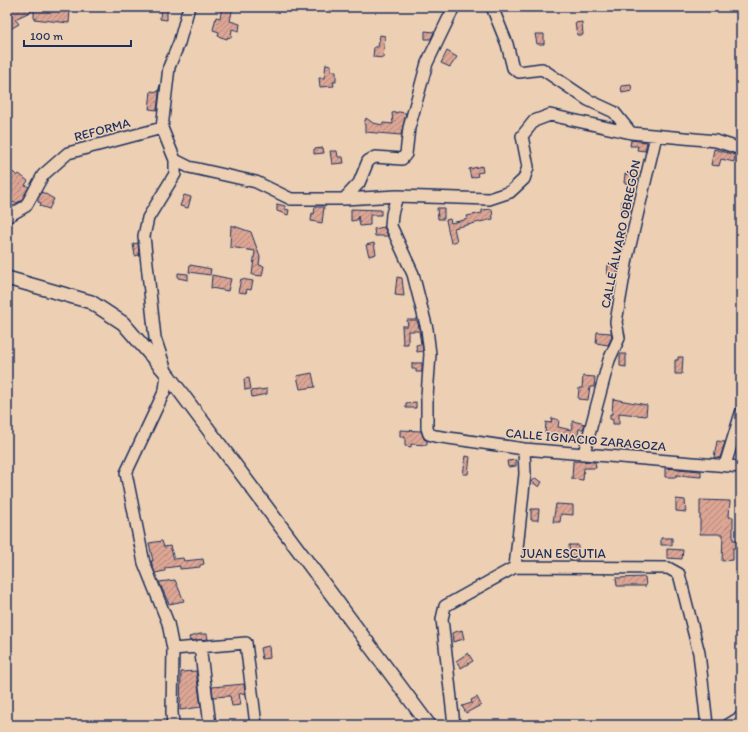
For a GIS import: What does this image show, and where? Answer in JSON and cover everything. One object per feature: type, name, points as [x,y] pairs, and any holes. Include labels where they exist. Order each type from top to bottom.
[{"type":"main road","points":[[7,278],[91,302],[123,323],[167,374],[429,725]]},
{"type":"street","points":[[174,725],[172,712],[173,649],[168,623],[144,563],[126,473],[165,390],[167,374],[155,338],[144,236],[148,218],[175,174],[175,160],[162,128],[168,67],[179,43],[189,7]]},
{"type":"street","points":[[344,199],[359,183],[368,161],[375,157],[402,159],[406,154],[409,128],[427,62],[454,7]]},
{"type":"street","points":[[492,7],[507,44],[513,68],[519,72],[542,69],[588,100],[614,112],[631,133]]},
{"type":"street","points":[[175,160],[189,167],[256,182],[291,199],[344,199],[397,196],[489,199],[510,192],[524,179],[528,167],[522,136],[534,121],[550,115],[631,133],[716,141],[741,149]]},
{"type":"street","name":"REFORMA","points":[[7,217],[26,206],[44,176],[68,153],[162,128]]},
{"type":"street","name":"CALLE ÁLVARO OBREGÓN","points":[[584,453],[609,360],[619,338],[616,322],[627,258],[656,136]]},
{"type":"street","name":"CALLE IGNACIO ZARAGOZA","points":[[397,196],[392,214],[391,226],[413,274],[427,329],[430,354],[427,396],[427,428],[429,434],[524,449],[741,467]]},
{"type":"street","points":[[725,465],[741,413]]},
{"type":"street","points":[[515,567],[525,474],[524,449]]},
{"type":"street","name":"JUAN ESCUTIA","points":[[454,725],[442,619],[445,606],[515,567],[668,568],[679,574],[700,653],[706,725]]},
{"type":"street","points":[[173,649],[246,643],[256,725]]},
{"type":"street","points":[[200,646],[210,725]]},
{"type":"street","points":[[728,725],[741,717]]},
{"type":"building","points":[[7,7],[39,7],[70,10],[69,23],[34,19],[34,10],[15,19],[19,24],[7,31]]},
{"type":"building","points":[[222,7],[233,7],[230,21],[240,24],[239,31],[232,29],[231,38],[228,37],[227,39],[218,36],[219,32],[213,30],[216,17],[220,18]]},
{"type":"building","points":[[161,8],[167,9],[167,20],[160,19]]},
{"type":"building","points":[[582,22],[583,35],[577,35],[575,23]]},
{"type":"building","points":[[425,31],[434,32],[431,39],[425,39]]},
{"type":"building","points":[[535,34],[544,34],[544,44],[537,44]]},
{"type":"building","points":[[380,35],[385,36],[383,58],[373,57],[374,47],[378,47]]},
{"type":"building","points":[[447,51],[457,57],[450,67],[441,63]]},
{"type":"building","points":[[326,64],[331,65],[331,71],[336,71],[336,82],[333,82],[334,86],[320,87],[319,78],[324,78]]},
{"type":"building","points":[[160,85],[157,110],[149,109],[151,91],[158,92]]},
{"type":"building","points":[[631,85],[632,91],[622,93],[621,86]]},
{"type":"building","points":[[392,113],[406,113],[401,135],[365,132],[364,124],[366,118],[373,123],[383,125],[383,123],[393,124]]},
{"type":"building","points":[[631,140],[647,142],[645,151],[637,150],[638,146],[630,146]]},
{"type":"building","points":[[323,148],[324,153],[314,154],[314,149]]},
{"type":"building","points":[[714,149],[735,155],[734,162],[721,159],[719,166],[711,165]]},
{"type":"building","points":[[330,151],[337,151],[338,157],[343,157],[344,163],[332,164]]},
{"type":"building","points":[[482,166],[483,172],[477,173],[478,176],[471,178],[469,169]]},
{"type":"building","points":[[13,172],[17,176],[19,174],[28,181],[25,185],[29,187],[21,201],[16,203],[7,201],[7,180]]},
{"type":"building","points":[[625,174],[638,176],[636,184],[624,183]]},
{"type":"building","points":[[42,192],[54,199],[49,209],[40,206],[41,203],[38,202]]},
{"type":"building","points":[[184,195],[191,197],[188,208],[180,206]]},
{"type":"building","points":[[622,200],[628,201],[628,206],[632,206],[631,213],[622,212]]},
{"type":"building","points":[[277,204],[285,206],[285,209],[289,210],[288,215],[277,211]]},
{"type":"building","points":[[315,207],[324,207],[322,223],[311,221],[312,213],[314,214]]},
{"type":"building","points":[[437,208],[444,208],[444,219],[438,219]]},
{"type":"building","points":[[351,209],[381,210],[381,215],[370,215],[370,225],[360,226],[358,216],[357,220],[351,221]]},
{"type":"building","points":[[492,209],[493,219],[454,228],[457,241],[451,243],[446,220],[450,219],[451,223],[468,219],[467,216],[482,213],[482,210]]},
{"type":"building","points":[[231,225],[251,232],[260,257],[259,265],[264,266],[262,276],[252,275],[255,251],[230,247]]},
{"type":"building","points":[[384,227],[388,236],[375,236],[374,229]]},
{"type":"building","points":[[138,243],[139,255],[135,256],[133,244]]},
{"type":"building","points":[[374,243],[376,254],[369,256],[366,245]]},
{"type":"building","points":[[190,265],[211,269],[210,275],[189,272]]},
{"type":"building","points":[[608,265],[618,267],[617,275],[607,274]]},
{"type":"building","points":[[178,273],[188,274],[188,280],[178,278]]},
{"type":"building","points":[[212,275],[231,279],[228,291],[211,288]]},
{"type":"building","points":[[397,277],[402,278],[404,296],[395,295]]},
{"type":"building","points":[[241,279],[253,281],[251,290],[247,289],[246,293],[238,292]]},
{"type":"building","points":[[416,318],[420,330],[423,351],[417,352],[416,345],[421,344],[419,331],[408,331],[408,344],[403,344],[402,326],[408,326],[407,320],[416,320]]},
{"type":"building","points":[[597,332],[611,333],[612,337],[608,345],[596,343]]},
{"type":"building","points":[[620,354],[626,354],[626,367],[620,366]]},
{"type":"building","points":[[678,357],[683,357],[682,374],[675,374],[675,360],[678,360]]},
{"type":"building","points":[[412,363],[422,363],[422,372],[416,372],[416,369],[412,369]]},
{"type":"building","points":[[312,373],[315,387],[300,389],[297,376]]},
{"type":"building","points":[[583,376],[595,377],[594,387],[590,387],[588,400],[578,399],[579,388],[582,388]]},
{"type":"building","points":[[249,378],[251,389],[245,390],[244,379]]},
{"type":"building","points":[[267,389],[267,394],[252,397],[251,391]]},
{"type":"building","points":[[613,399],[647,405],[646,416],[619,413],[619,424],[613,424],[613,420],[610,419],[610,414],[612,414]]},
{"type":"building","points":[[416,402],[416,408],[406,408],[406,403]]},
{"type":"building","points":[[552,418],[559,420],[558,427],[571,430],[573,421],[585,424],[583,429],[579,429],[577,441],[545,433],[546,422],[551,423]]},
{"type":"building","points":[[400,430],[421,431],[424,439],[427,441],[427,445],[411,444],[411,447],[405,446],[405,437],[400,437]]},
{"type":"building","points":[[717,441],[725,442],[720,458],[714,458]]},
{"type":"building","points":[[466,456],[470,457],[468,474],[463,474]]},
{"type":"building","points":[[516,460],[516,466],[508,467],[507,461]]},
{"type":"building","points":[[573,461],[595,462],[596,468],[584,468],[583,480],[572,479]]},
{"type":"building","points":[[665,468],[701,471],[701,477],[676,475],[676,477],[665,477]]},
{"type":"building","points":[[535,478],[542,482],[539,487],[532,482]]},
{"type":"building","points":[[676,499],[685,500],[686,512],[676,511]]},
{"type":"building","points":[[700,500],[730,501],[729,517],[733,517],[733,540],[741,540],[741,548],[733,548],[733,560],[722,561],[723,534],[700,534]]},
{"type":"building","points":[[556,504],[573,505],[573,515],[561,514],[560,522],[553,522]]},
{"type":"building","points":[[531,509],[539,509],[538,520],[531,520]]},
{"type":"building","points":[[661,538],[672,538],[672,545],[661,545]]},
{"type":"building","points":[[162,541],[164,547],[170,546],[174,559],[183,558],[184,561],[203,559],[204,564],[200,565],[200,567],[180,569],[180,566],[165,568],[165,571],[155,573],[151,561],[153,561],[149,543]]},
{"type":"building","points":[[569,545],[578,545],[578,560],[570,560]]},
{"type":"building","points":[[667,549],[683,550],[682,559],[667,558]]},
{"type":"building","points":[[645,577],[646,586],[617,586],[616,578]]},
{"type":"building","points":[[175,580],[184,601],[169,604],[159,582]]},
{"type":"building","points":[[462,630],[464,639],[453,642],[452,633]]},
{"type":"building","points":[[207,634],[208,639],[190,641],[189,637]]},
{"type":"building","points":[[269,646],[270,658],[262,659],[260,648]]},
{"type":"building","points":[[468,653],[473,661],[461,668],[456,661]]},
{"type":"building","points":[[196,671],[201,707],[180,710],[181,672]]},
{"type":"building","points":[[244,684],[245,693],[239,694],[241,705],[232,706],[230,696],[213,697],[212,687]]},
{"type":"building","points":[[477,697],[481,705],[466,713],[462,706],[472,703],[471,700]]}]
